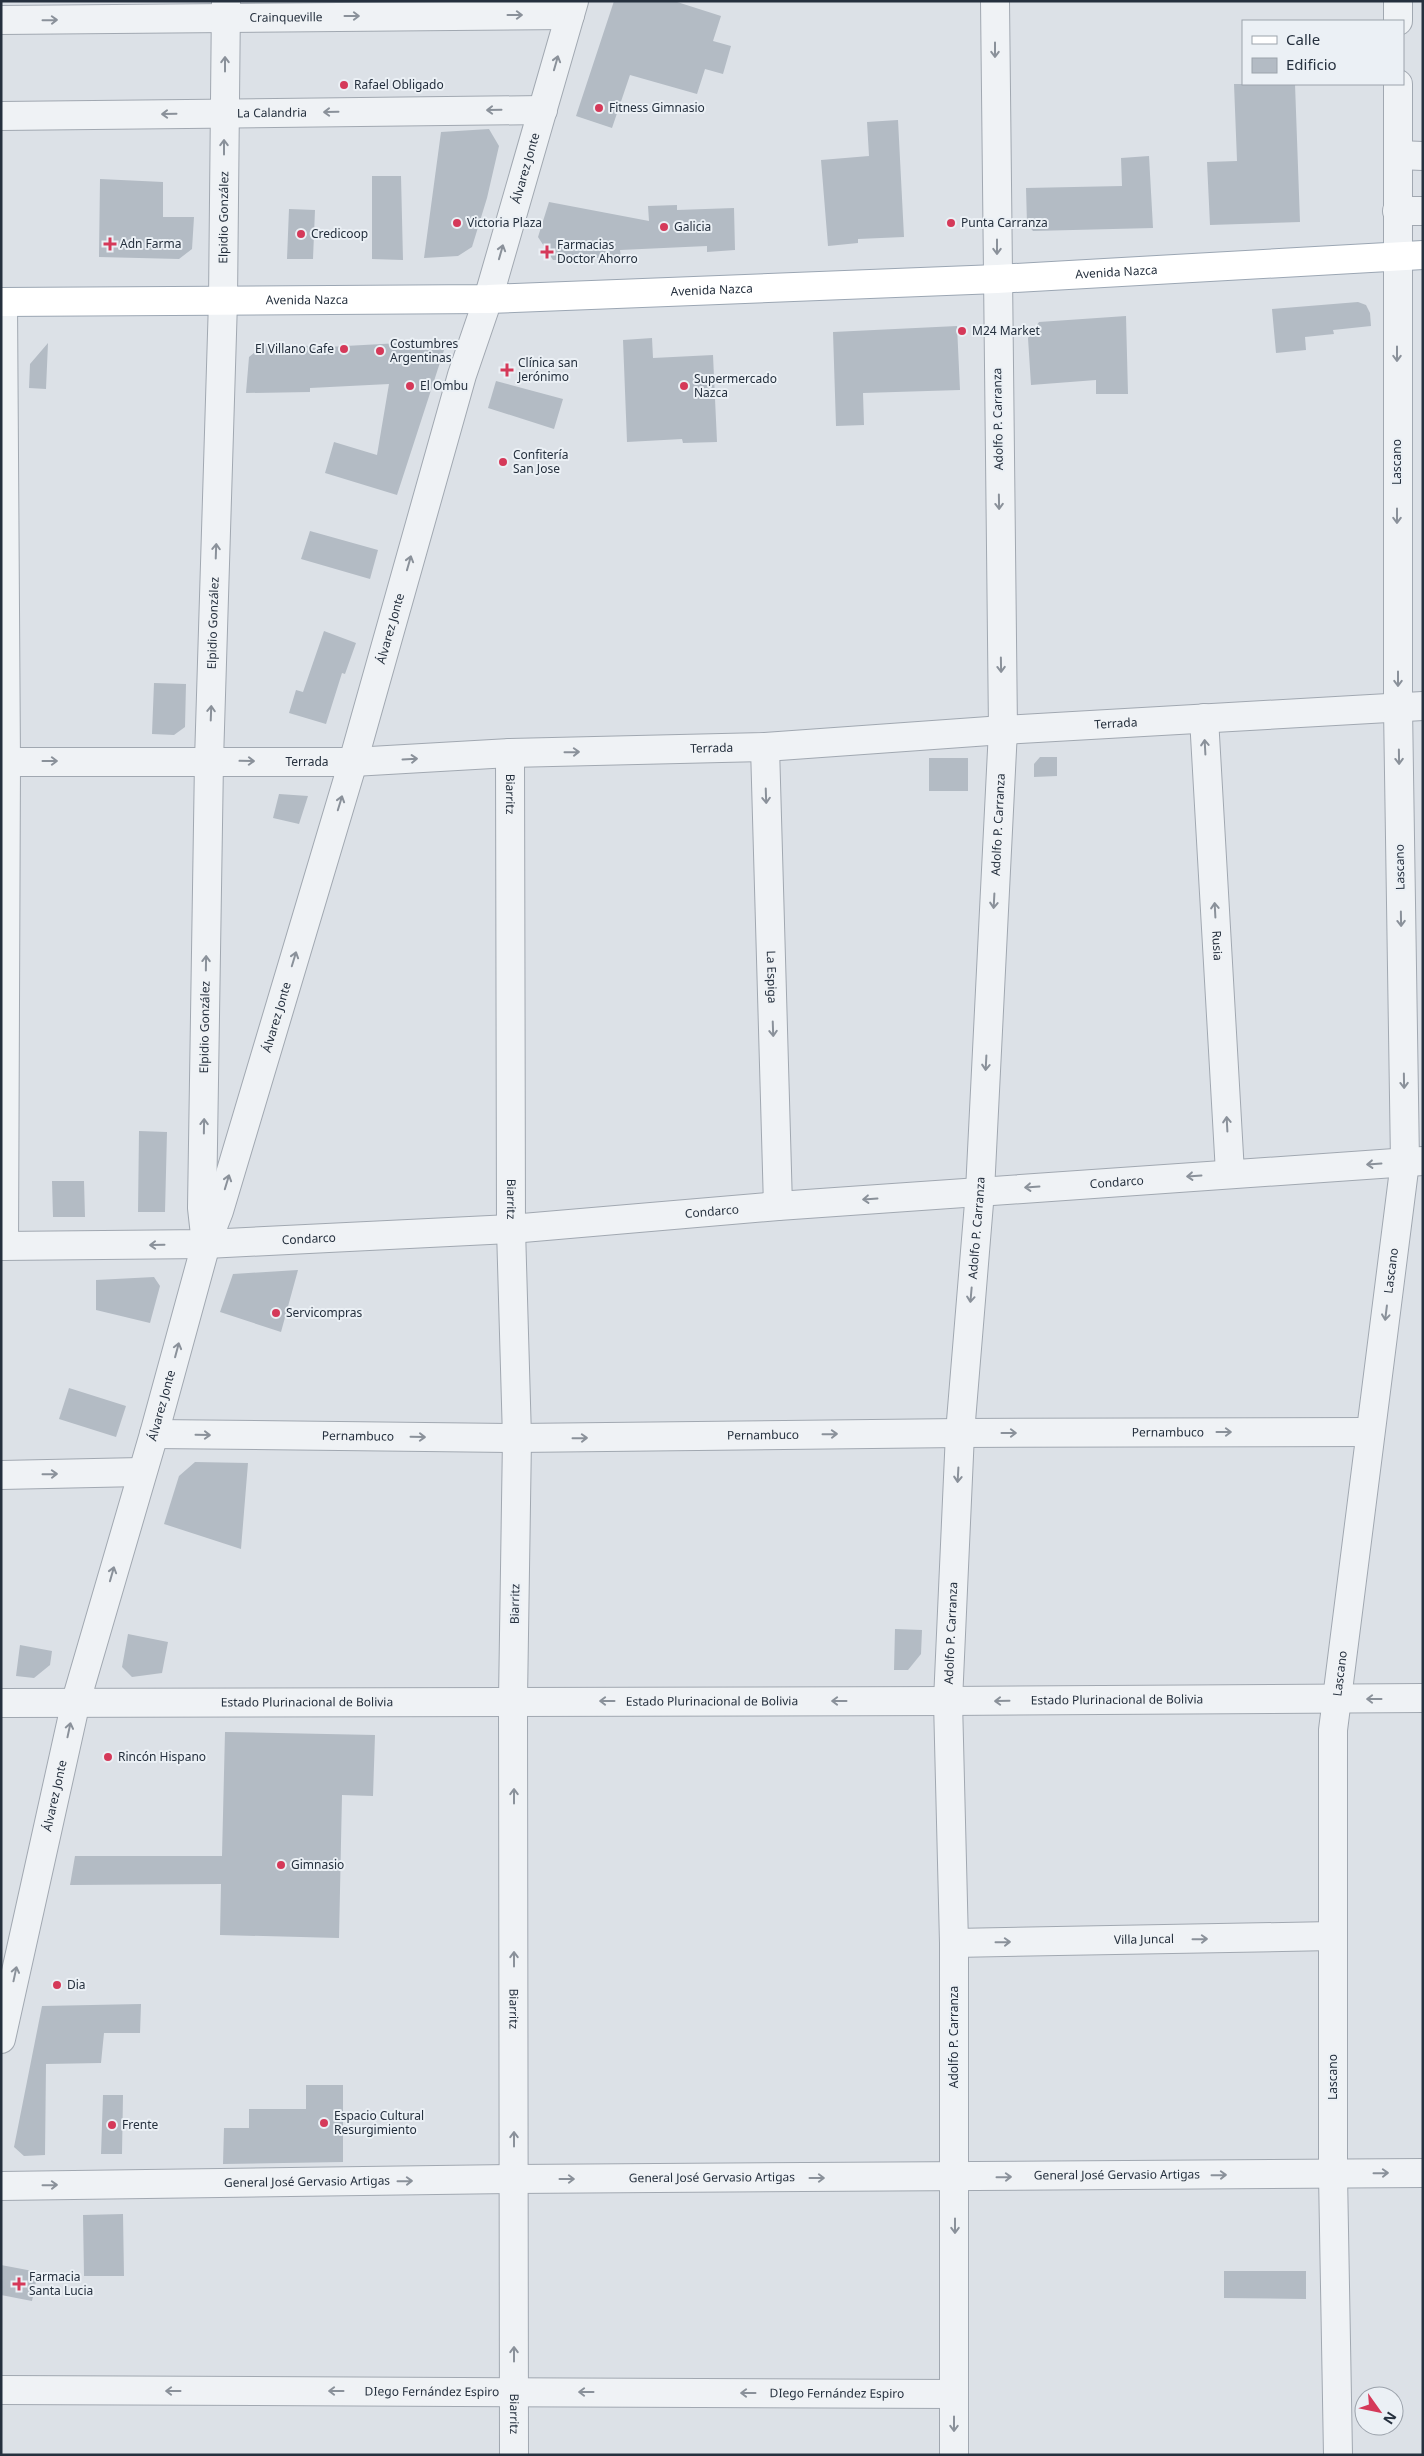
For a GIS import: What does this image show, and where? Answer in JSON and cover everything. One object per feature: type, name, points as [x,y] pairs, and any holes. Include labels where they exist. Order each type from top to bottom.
[{"type":"main road","name":"Avenida Nazca","points":[[2,302],[488,299],[997,278],[1410,256]]},
{"type":"street","name":"Adolfo P. Carranza","points":[[954,2455],[954,1943],[948,1702],[960,1433],[980,1191],[1003,730],[995,1]]},
{"type":"street","points":[[1398,1],[1398,20]]},
{"type":"street","name":"Crainqueville","points":[[1,20],[226,9],[572,8]]},
{"type":"street","name":"Álvarez Jonte","points":[[1,2039],[76,1701],[141,1472],[154,1434],[206,1244],[219,1211],[353,762],[462,375],[488,299],[572,8]]},
{"type":"street","name":"Elpidio González","points":[[206,1244],[202,1208],[209,760],[224,300],[226,9]]},
{"type":"street","name":"Lascano","points":[[1338,2455],[1333,2174],[1333,1730],[1370,1432],[1414,1162],[1410,707],[1411,156],[1398,85]]},
{"type":"street","name":"La Calandria","points":[[1,116],[543,110]]},
{"type":"street","points":[[2,302],[4,762],[2,1246]]},
{"type":"street","name":"Terrada","points":[[4,762],[209,760],[353,762],[510,753],[765,748],[1003,730],[1410,707]]},
{"type":"street","name":"Rusia","points":[[1204,718],[1230,1173]]},
{"type":"street","name":"La Espiga","points":[[765,748],[778,1206]]},
{"type":"street","name":"Biarritz","points":[[510,753],[511,1229],[517,1438],[513,1700],[514,2455]]},
{"type":"street","name":"Condarco","points":[[2,1246],[206,1244],[511,1229],[980,1191],[1414,1162]]},
{"type":"street","name":"Pernambuco","points":[[154,1434],[517,1438],[960,1433],[1370,1432]]},
{"type":"street","points":[[1,1475],[141,1472]]},
{"type":"street","name":"Estado Plurinacional de Bolivia","points":[[1,1703],[76,1701],[513,1700],[948,1702],[1423,1698]]},
{"type":"street","name":"Villa Juncal","points":[[954,1943],[1333,1936]]},
{"type":"street","name":"General José Gervasio Artigas","points":[[1,2186],[514,2179],[955,2178],[1423,2173]]},
{"type":"street","name":"DIego Fernández Espiro","points":[[1,2390],[954,2394]]},
{"type":"building","points":[[614,1],[674,1],[721,16],[713,41],[731,46],[723,74],[705,69],[697,94],[630,75],[612,128],[576,116]]},
{"type":"building","points":[[1234,84],[1295,85],[1300,222],[1210,225],[1207,162],[1237,161]]},
{"type":"building","points":[[898,120],[904,237],[858,239],[858,243],[828,246],[821,160],[869,156],[867,122]]},
{"type":"building","points":[[489,129],[499,146],[487,198],[472,247],[458,256],[424,258],[441,132]]},
{"type":"building","points":[[1149,156],[1153,228],[1033,231],[1027,224],[1026,188],[1122,186],[1121,158]]},
{"type":"building","points":[[372,176],[401,176],[403,260],[372,259]]},
{"type":"building","points":[[100,179],[163,182],[163,217],[194,217],[192,249],[179,259],[99,257]]},
{"type":"building","points":[[549,202],[649,221],[648,206],[677,205],[677,210],[734,208],[735,250],[707,252],[707,246],[620,250],[621,257],[553,260],[538,237]]},
{"type":"building","name":"Credicoop","points":[[289,209],[315,210],[313,259],[287,259]]},
{"type":"building","points":[[1358,302],[1366,305],[1370,313],[1371,326],[1333,330],[1334,334],[1305,337],[1306,350],[1276,353],[1272,309]]},
{"type":"building","points":[[1126,316],[1128,394],[1096,394],[1096,380],[1031,385],[1028,338],[1039,322]]},
{"type":"building","points":[[957,326],[960,390],[863,393],[864,425],[836,426],[833,332]]},
{"type":"building","points":[[652,338],[653,358],[713,355],[717,442],[683,443],[682,439],[627,442],[623,340]]},
{"type":"building","points":[[48,343],[46,389],[29,388],[30,364]]},
{"type":"building","points":[[400,343],[446,344],[397,495],[325,473],[334,442],[377,455],[389,384],[310,388],[310,392],[246,393],[249,357],[265,344],[309,346],[309,348]]},
{"type":"building","points":[[496,381],[563,399],[554,429],[488,408]]},
{"type":"building","points":[[310,531],[378,550],[370,579],[301,559]]},
{"type":"building","points":[[324,631],[356,643],[345,674],[342,673],[326,724],[289,713],[296,690],[303,692]]},
{"type":"building","points":[[154,683],[186,684],[185,727],[174,735],[152,734]]},
{"type":"building","points":[[1040,757],[1057,757],[1057,776],[1034,777],[1034,764]]},
{"type":"building","points":[[929,758],[968,758],[968,791],[929,791]]},
{"type":"building","points":[[279,794],[308,796],[299,824],[273,818]]},
{"type":"building","points":[[139,1131],[167,1132],[165,1212],[138,1212]]},
{"type":"building","points":[[52,1181],[84,1181],[85,1217],[53,1217]]},
{"type":"building","points":[[298,1270],[281,1332],[220,1312],[233,1274]]},
{"type":"building","points":[[154,1277],[160,1286],[150,1323],[96,1310],[96,1280]]},
{"type":"building","points":[[69,1388],[126,1406],[116,1437],[59,1419]]},
{"type":"building","points":[[195,1462],[248,1463],[241,1549],[164,1524],[179,1476]]},
{"type":"building","points":[[895,1629],[922,1630],[921,1654],[908,1670],[894,1670]]},
{"type":"building","points":[[128,1634],[168,1642],[162,1673],[132,1677],[122,1667]]},
{"type":"building","points":[[20,1645],[52,1651],[50,1665],[34,1678],[16,1676]]},
{"type":"building","name":"Gimnasio","points":[[225,1732],[375,1735],[373,1796],[342,1795],[339,1938],[220,1935],[221,1884],[70,1885],[75,1856],[222,1856]]},
{"type":"building","points":[[141,2004],[140,2033],[104,2033],[101,2063],[46,2064],[45,2155],[24,2156],[14,2147],[42,2006]]},
{"type":"building","points":[[306,2085],[343,2085],[343,2162],[223,2164],[224,2128],[249,2128],[249,2109],[306,2109]]},
{"type":"building","name":"Frente","points":[[103,2095],[123,2095],[122,2154],[101,2154]]},
{"type":"building","points":[[123,2214],[124,2276],[84,2276],[83,2215]]},
{"type":"building","name":"Farmacia Santa Lucia","points":[[1,2265],[38,2272],[32,2301],[1,2295]]},
{"type":"building","points":[[1224,2271],[1306,2271],[1306,2299],[1224,2298]]},
{"type":"place","name":"Rafael Obligado","points":[[344,85]]},
{"type":"place","name":"Fitness Gimnasio","points":[[599,108]]},
{"type":"place","name":"Victoria Plaza","points":[[457,223]]},
{"type":"place","name":"Punta Carranza","points":[[951,223]]},
{"type":"place","name":"Galicia","points":[[664,227]]},
{"type":"place","name":"Credicoop","points":[[301,234]]},
{"type":"place","name":"Adn Farma","points":[[110,244]]},
{"type":"place","name":"Farmacias Doctor Ahorro","points":[[547,252]]},
{"type":"place","name":"M24 Market","points":[[962,331]]},
{"type":"place","name":"El Villano Cafe","points":[[344,349]]},
{"type":"place","name":"Costumbres Argentinas","points":[[380,351]]},
{"type":"place","name":"Clínica san Jerónimo","points":[[507,370]]},
{"type":"place","name":"El Ombu","points":[[410,386]]},
{"type":"place","name":"Supermercado Nazca","points":[[684,386]]},
{"type":"place","name":"Confitería San Jose","points":[[503,462]]},
{"type":"place","name":"Servicompras","points":[[276,1313]]},
{"type":"place","name":"Rincón Hispano","points":[[108,1757]]},
{"type":"place","name":"Gimnasio","points":[[281,1865]]},
{"type":"place","name":"Dia","points":[[57,1985]]},
{"type":"place","name":"Espacio Cultural Resurgimiento","points":[[324,2123]]},
{"type":"place","name":"Frente","points":[[112,2125]]},
{"type":"place","name":"Farmacia Santa Lucia","points":[[19,2284]]}]
